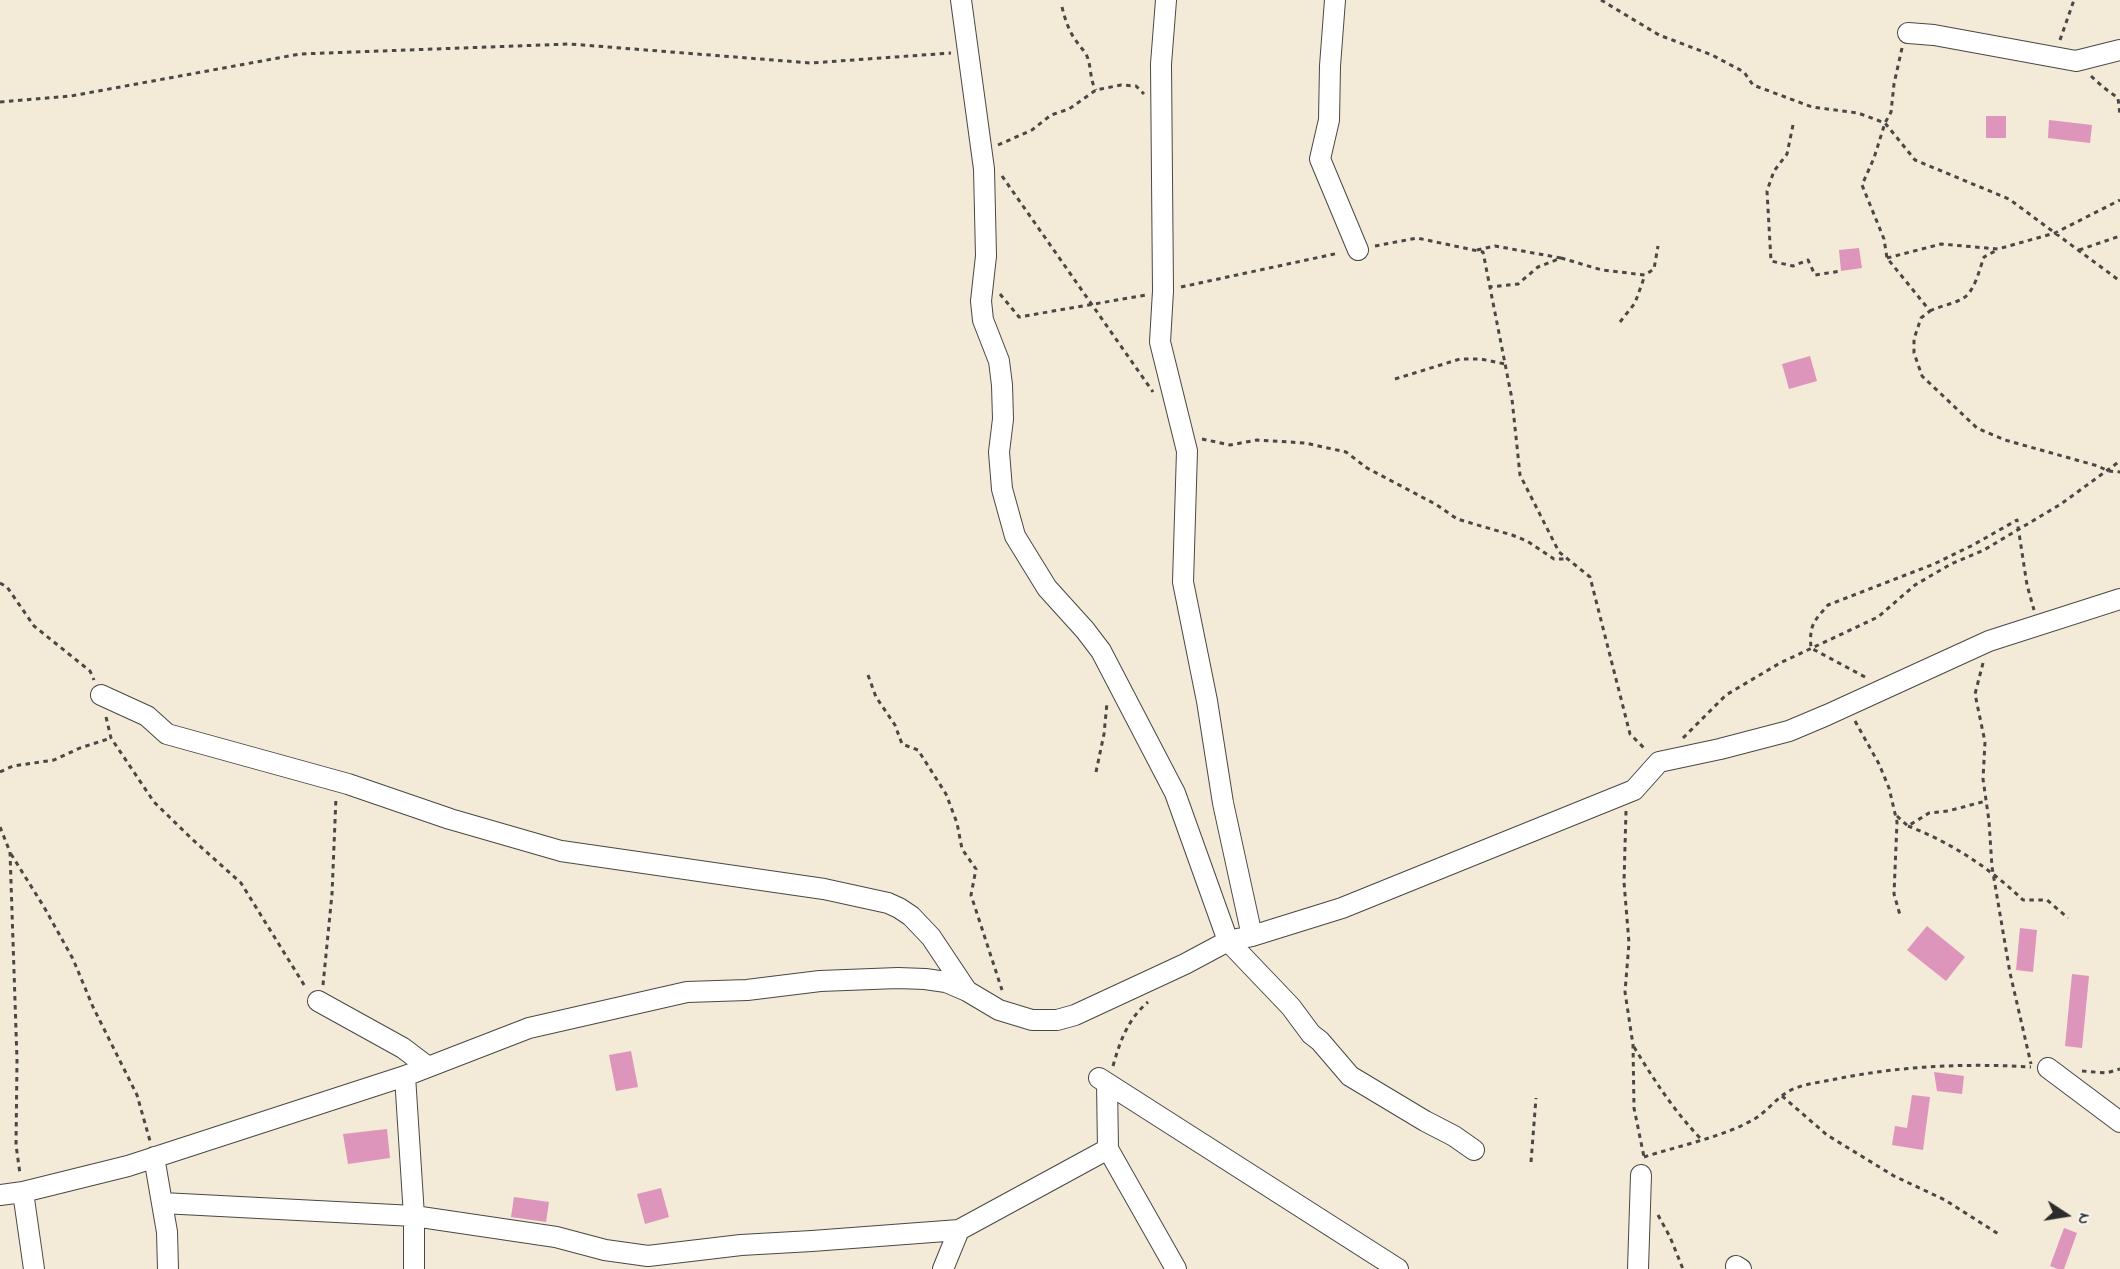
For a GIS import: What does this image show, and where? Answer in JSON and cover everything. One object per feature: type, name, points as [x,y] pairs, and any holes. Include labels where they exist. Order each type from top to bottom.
[{"type":"street","points":[[961,0],[984,169],[986,256],[981,301],[983,320],[999,361],[1003,419],[999,452],[1002,489],[1015,536],[1047,588],[1101,651],[1175,793],[1228,942],[1291,1007],[1311,1034],[1320,1041],[1350,1076],[1474,1150]]},
{"type":"street","points":[[1166,0],[1161,64],[1163,291],[1161,342],[1187,451],[1183,582],[1207,702],[1223,803],[1252,936]]},
{"type":"street","points":[[1335,0],[1329,120],[1320,159],[1358,250]]},
{"type":"street","points":[[1908,33],[1934,35],[2067,59],[2120,50]]},
{"type":"street","points":[[0,1195],[23,1192],[128,1166],[405,1076],[529,1028],[687,992],[747,990],[820,981],[898,978],[946,982],[967,991],[999,1010],[1032,1020],[1057,1020],[1075,1015],[1228,942],[1342,908],[1557,819],[1634,790],[1659,762],[1789,731],[1847,707],[1989,641],[2120,599]]},
{"type":"street","points":[[101,695],[147,716],[167,734],[336,781],[450,819],[561,851],[824,889],[888,903],[911,916],[932,937],[967,991]]},
{"type":"street","points":[[318,1001],[403,1048],[428,1067]]},
{"type":"street","points":[[2040,1068],[2120,1122]]},
{"type":"street","points":[[405,1076],[414,1215],[414,1269]]},
{"type":"street","points":[[1106,1078],[1108,1149],[1176,1269]]},
{"type":"street","points":[[1106,1078],[1398,1269]]},
{"type":"street","points":[[162,1203],[414,1215],[556,1237],[605,1250],[648,1256],[741,1245],[959,1230],[1108,1149]]},
{"type":"street","points":[[154,1157],[167,1232],[168,1269]]},
{"type":"street","points":[[1638,1269],[1644,1166]]},
{"type":"street","points":[[23,1192],[34,1269]]},
{"type":"street","points":[[943,1269],[959,1230]]},
{"type":"street","points":[[623,1269],[648,1256]]},
{"type":"path","points":[[1601,0],[1659,35],[1712,55],[1744,72],[1753,85],[1812,107],[1858,113],[1885,123],[1915,160],[2009,200],[2120,281]]},
{"type":"path","points":[[2074,0],[2059,44],[2067,59],[2118,98],[2120,115]]},
{"type":"path","points":[[1062,7],[1068,27],[1076,42],[1085,52],[1096,90]]},
{"type":"path","points":[[1908,33],[1900,53],[1891,112],[1862,185],[1884,239],[1887,258],[1930,311]]},
{"type":"path","points":[[0,102],[71,96],[300,54],[570,44],[811,63],[968,51]]},
{"type":"path","points":[[982,147],[1000,144],[1032,130],[1051,115],[1069,109],[1096,90],[1121,85],[1136,86],[1161,108]]},
{"type":"path","points":[[1793,125],[1787,154],[1774,171],[1767,191],[1771,261],[1793,266],[1808,260],[1815,275],[1841,270]]},
{"type":"path","points":[[1002,176],[1157,398]]},
{"type":"path","points":[[2120,200],[2055,233],[1998,249],[1984,257],[1971,290],[1962,299],[1930,311],[1922,318],[1914,339],[1914,353],[1922,376],[1977,428],[2005,440],[2098,466],[2108,471],[2120,472]]},
{"type":"path","points":[[2079,250],[2120,236]]},
{"type":"path","points":[[984,274],[1018,317],[1123,300],[1417,238],[1483,252],[1512,399],[1520,475],[1559,552],[1590,577],[1630,734],[1659,762]]},
{"type":"path","points":[[1887,258],[1941,244],[1998,249]]},
{"type":"path","points":[[1475,250],[1495,246],[1561,258],[1602,270],[1645,275]]},
{"type":"path","points":[[1620,322],[1635,303],[1645,275],[1654,269],[1658,246]]},
{"type":"path","points":[[1489,287],[1518,284],[1538,267],[1561,258]]},
{"type":"path","points":[[1395,379],[1460,359],[1481,359],[1505,364]]},
{"type":"path","points":[[1184,436],[1230,445],[1257,440],[1305,443],[1346,452],[1367,468],[1437,505],[1457,519],[1527,541],[1554,559],[1566,559]]},
{"type":"path","points":[[1682,739],[1726,695],[1780,663],[1878,616],[1915,585],[1951,564],[1994,544],[2061,504],[2120,461]]},
{"type":"path","points":[[1811,648],[1809,632],[1828,605],[1934,564],[2017,520],[2027,585],[2034,611]]},
{"type":"path","points":[[0,583],[6,587],[34,626],[90,671],[101,695],[111,738],[154,802],[241,883],[314,1001],[318,1001],[322,996],[332,894],[336,781]]},
{"type":"path","points":[[1989,641],[1975,694],[1985,742],[1983,779],[1993,874],[2010,973],[2040,1068]]},
{"type":"path","points":[[1811,648],[1870,680]]},
{"type":"path","points":[[868,675],[876,697],[895,725],[902,744],[918,750],[946,794],[957,823],[962,849],[976,869],[972,895],[999,976],[1007,1012]]},
{"type":"path","points":[[1096,772],[1104,734],[1107,701]]},
{"type":"path","points":[[1847,707],[1879,764],[1896,814],[1894,894],[1900,915]]},
{"type":"path","points":[[0,772],[13,766],[54,760],[80,748],[111,738]]},
{"type":"path","points":[[1634,790],[1626,810],[1624,882],[1629,943],[1625,992],[1633,1045],[1634,1108],[1644,1166],[1701,1138],[1725,1132],[1757,1118],[1795,1088],[1852,1076],[1932,1065],[1979,1067],[1998,1065],[2106,1072],[2120,1069]]},
{"type":"path","points":[[1908,826],[1929,813],[1948,811],[1986,801]]},
{"type":"path","points":[[1896,814],[1908,826],[1938,837],[1993,874],[2023,900],[2047,900],[2068,918]]},
{"type":"path","points":[[0,827],[10,852],[73,959],[93,1007],[136,1095],[154,1157]]},
{"type":"path","points":[[10,852],[17,1060],[16,1145],[23,1192]]},
{"type":"path","points":[[1106,1078],[1121,1038],[1139,1010],[1155,997]]},
{"type":"path","points":[[1633,1045],[1670,1103],[1701,1138]]},
{"type":"path","points":[[1782,1096],[1827,1135],[1894,1176],[1945,1200],[2000,1235]]},
{"type":"path","points":[[1531,1162],[1536,1098]]},
{"type":"path","points":[[1655,1209],[1683,1269]]},
{"type":"building","points":[[1986,116],[2006,116],[2006,138],[1986,138]]},
{"type":"building","points":[[2049,120],[2092,125],[2090,143],[2048,138]]},
{"type":"building","points":[[1859,248],[1862,268],[1841,271],[1839,250]]},
{"type":"building","points":[[1810,356],[1817,381],[1789,389],[1782,364]]},
{"type":"building","points":[[1927,926],[1965,957],[1946,981],[1907,950]]},
{"type":"building","points":[[2020,928],[2037,930],[2033,972],[2016,970]]},
{"type":"building","points":[[2072,974],[2089,976],[2082,1048],[2065,1046]]},
{"type":"building","points":[[631,1051],[638,1087],[616,1091],[609,1055]]},
{"type":"building","points":[[1934,1072],[1964,1076],[1962,1094],[1937,1091]]},
{"type":"building","points":[[1912,1095],[1930,1097],[1923,1150],[1892,1145],[1895,1126],[1907,1128]]},
{"type":"building","points":[[387,1129],[390,1158],[348,1164],[343,1134]]},
{"type":"building","points":[[661,1188],[669,1217],[645,1224],[637,1194]]},
{"type":"building","points":[[514,1197],[549,1202],[546,1222],[511,1217]]},
{"type":"building","points":[[2064,1228],[2077,1233],[2064,1269],[2058,1269],[2050,1266]]}]
